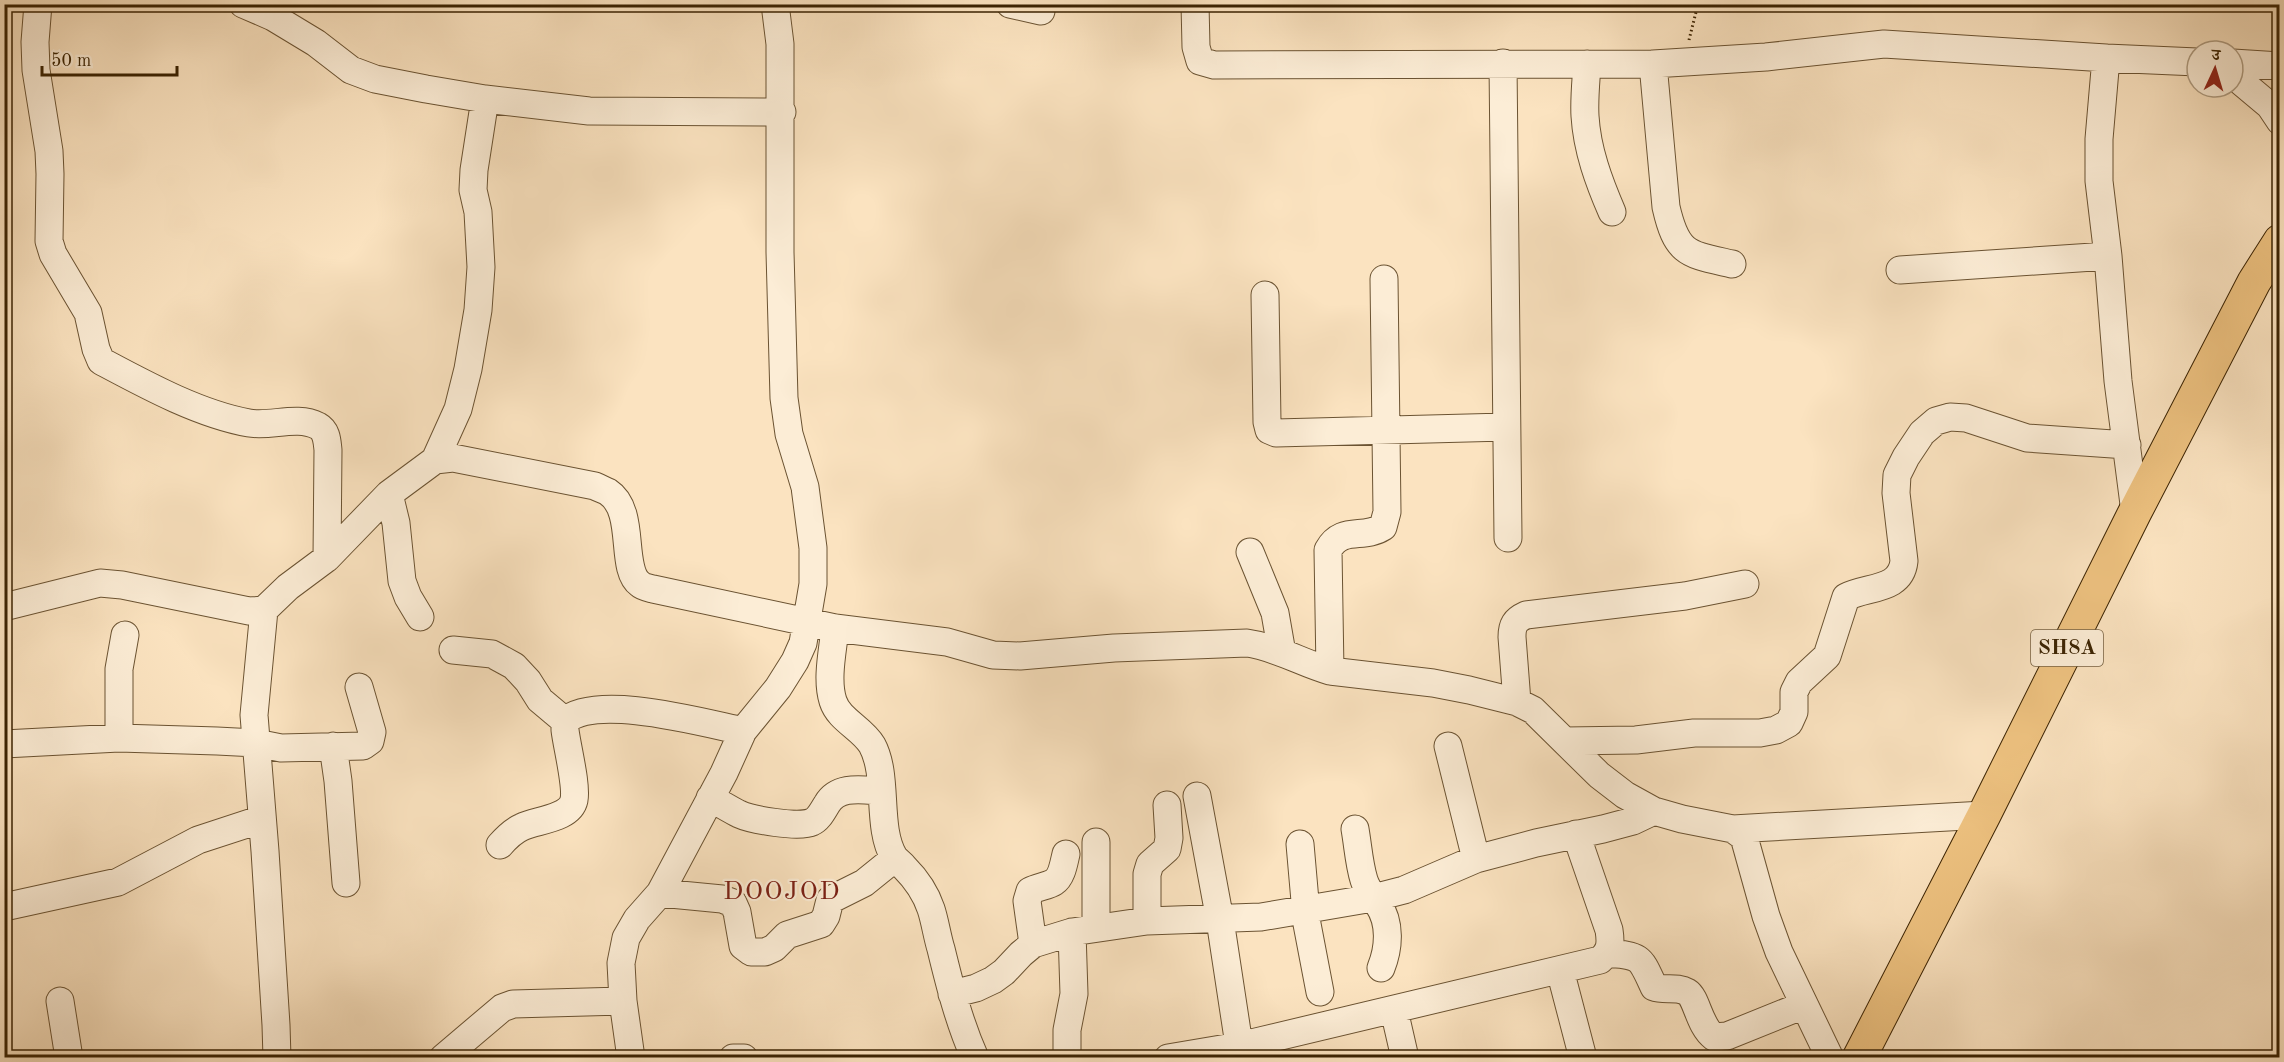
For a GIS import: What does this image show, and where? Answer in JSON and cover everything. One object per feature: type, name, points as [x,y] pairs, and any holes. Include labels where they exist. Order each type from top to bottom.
[{"type":"main road","name":"SH8A","points":[[1859,1058],[1984,815],[2135,512],[2254,282],[2280,241]]},
{"type":"street","points":[[38,4],[35,42],[36,70],[51,174],[49,241],[53,254],[88,313],[101,361],[202,410],[230,419],[253,424],[305,422],[320,427],[327,436],[328,450],[327,558]]},
{"type":"street","points":[[243,4],[273,17],[316,43],[351,70],[375,79],[485,99],[589,111],[782,112]]},
{"type":"street","points":[[631,1058],[622,1001],[621,963],[626,938],[637,919],[660,893],[743,731],[778,688],[795,661],[807,623],[813,584],[813,548],[805,487],[789,434],[784,398],[780,252],[782,112],[776,4]]},
{"type":"street","points":[[1010,4],[1041,11]]},
{"type":"street","points":[[1195,4],[1196,47],[1200,61],[1214,65],[1687,63],[1884,44],[2185,61]]},
{"type":"street","points":[[2106,58],[2099,139],[2099,181],[2108,256],[2118,381],[2135,512]]},
{"type":"street","points":[[1503,63],[1508,538]]},
{"type":"street","points":[[1587,64],[1585,117],[1598,180],[1612,212]]},
{"type":"street","points":[[1653,64],[1666,207],[1670,225],[1677,242],[1690,253],[1732,264]]},
{"type":"street","points":[[2245,64],[2280,66]]},
{"type":"street","points":[[2245,85],[2270,106],[2280,121]]},
{"type":"street","points":[[277,1058],[254,715],[264,610],[288,587],[327,558],[388,494],[435,460],[458,409],[468,369],[478,310],[481,267],[478,212],[473,190],[485,99]]},
{"type":"street","points":[[1899,270],[2108,256]]},
{"type":"street","points":[[1330,671],[1328,550],[1334,540],[1346,534],[1376,532],[1383,527],[1387,512],[1384,279]]},
{"type":"street","points":[[1265,295],[1266,422],[1269,430],[1276,433],[1506,427]]},
{"type":"street","points":[[1565,741],[1636,740],[1694,733],[1760,733],[1776,730],[1789,723],[1794,712],[1794,692],[1799,682],[1827,656],[1846,597],[1896,581],[1903,573],[1904,561],[1896,493],[1897,475],[1922,433],[1936,422],[1950,417],[1966,418],[2027,438],[2127,445]]},
{"type":"street","points":[[435,460],[453,459],[595,486],[609,492],[619,504],[626,526],[632,573],[639,584],[653,589],[807,623],[946,642],[993,655],[1020,656],[1114,648],[1246,643],[1265,646],[1330,671],[1433,683],[1469,690],[1517,702],[1533,710],[1599,775],[1625,795],[1654,811],[1733,829],[1984,815]]},
{"type":"street","points":[[388,494],[396,523],[402,581],[420,617]]},
{"type":"street","points":[[1250,552],[1275,613],[1282,653]]},
{"type":"street","points":[[4,607],[100,583],[122,585],[249,610],[264,610]]},
{"type":"street","points":[[1517,702],[1512,628],[1518,619],[1526,615],[1685,596],[1745,584]]},
{"type":"street","points":[[835,628],[831,686],[834,702],[843,716],[861,731],[872,746],[878,764],[888,844],[895,858],[922,891],[931,909],[952,994],[964,1033],[975,1058]]},
{"type":"street","points":[[119,738],[120,669],[125,635]]},
{"type":"street","points":[[453,650],[492,654],[514,666],[528,681],[540,700],[565,721],[575,792],[574,803],[566,811],[517,830],[501,844]]},
{"type":"street","points":[[4,744],[119,738],[256,743],[280,748],[363,746],[370,741],[372,732],[359,687]]},
{"type":"street","points":[[565,721],[581,712],[602,709],[625,710],[743,731]]},
{"type":"street","points":[[333,746],[346,884]]},
{"type":"street","points":[[1448,746],[1476,859]]},
{"type":"street","points":[[710,798],[741,815],[801,824],[813,822],[830,798],[840,791],[881,791]]},
{"type":"street","points":[[1197,796],[1220,920],[1240,1052]]},
{"type":"street","points":[[1147,921],[1147,874],[1150,864],[1167,849],[1170,838],[1167,805]]},
{"type":"street","points":[[952,994],[976,988],[993,980],[1033,944],[1084,929],[1147,921],[1262,917],[1373,898],[1404,890],[1476,859],[1633,821],[1654,811]]},
{"type":"street","points":[[4,907],[118,882],[198,840],[262,819]]},
{"type":"street","points":[[1355,829],[1364,880],[1385,920],[1387,953],[1381,968]]},
{"type":"street","points":[[1733,829],[1744,837],[1766,916],[1779,952],[1830,1058]]},
{"type":"street","points":[[1168,1058],[1240,1052],[1394,1010],[1600,960],[1608,953],[1611,942],[1609,930],[1576,834]]},
{"type":"street","points":[[1067,1058],[1067,1030],[1096,842]]},
{"type":"street","points":[[1300,844],[1305,911],[1320,992]]},
{"type":"street","points":[[1033,944],[1027,901],[1030,891],[1054,882],[1059,875],[1066,854]]},
{"type":"street","points":[[660,893],[722,899],[733,903],[738,912],[743,946],[751,952],[765,952],[774,948],[788,935],[821,924],[826,916],[830,900],[864,884],[895,858]]},
{"type":"street","points":[[1608,953],[1637,957],[1642,962],[1654,987],[1661,990],[1684,990],[1691,995],[1706,1031],[1714,1037],[1727,1036],[1804,1005]]},
{"type":"street","points":[[1560,970],[1583,1058]]},
{"type":"street","points":[[60,1001],[69,1058]]},
{"type":"street","points":[[443,1058],[502,1008],[513,1004],[622,1001]]},
{"type":"street","points":[[1394,1010],[1405,1058]]},
{"type":"street","points":[[733,1058],[744,1058]]},
{"type":"path","points":[[1687,63],[1690,33],[1698,4]]},
{"type":"district","name":"DOOJOD","points":[[782,892]]}]
